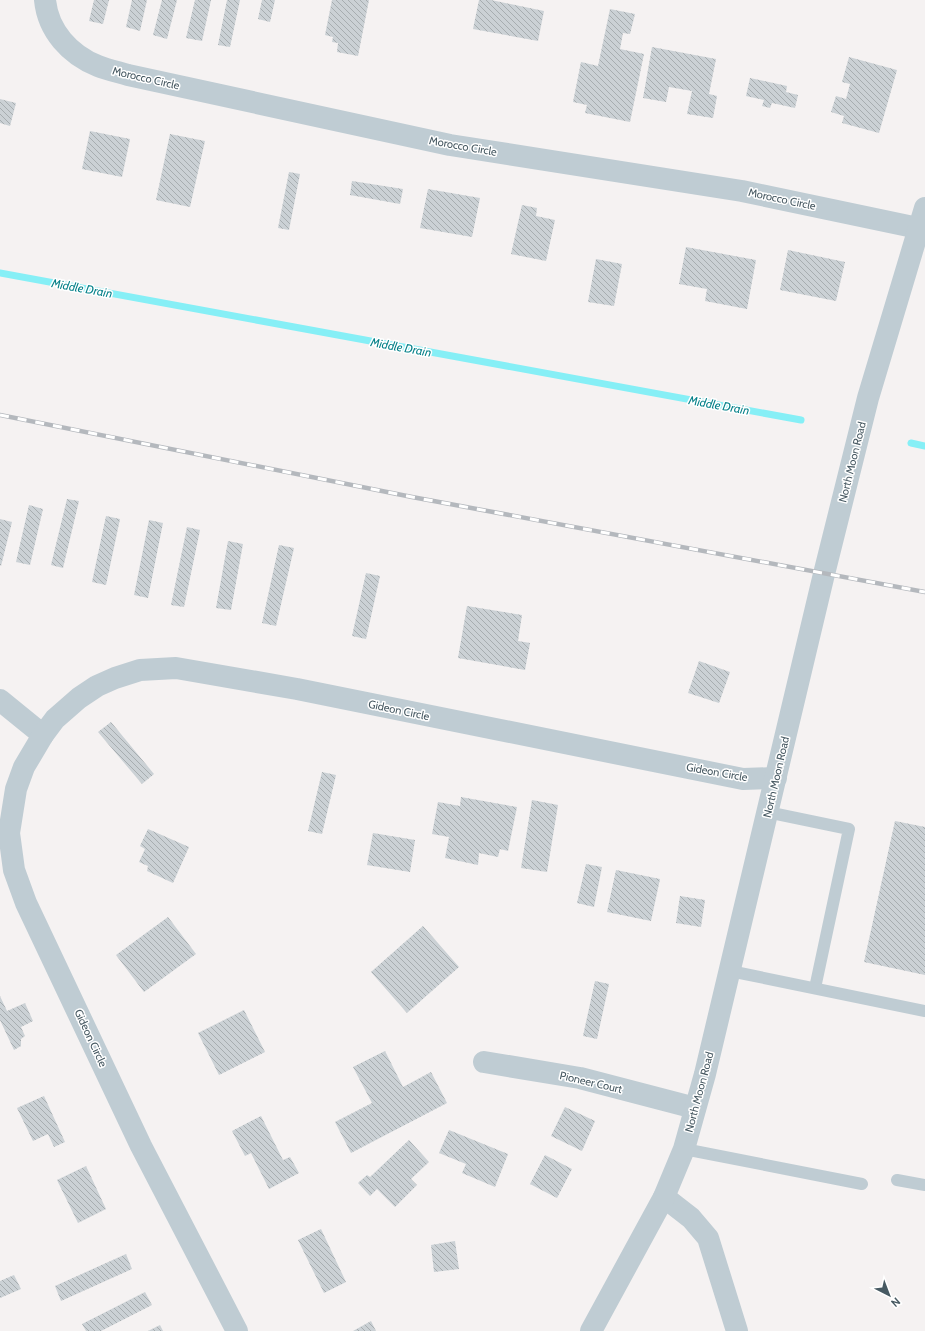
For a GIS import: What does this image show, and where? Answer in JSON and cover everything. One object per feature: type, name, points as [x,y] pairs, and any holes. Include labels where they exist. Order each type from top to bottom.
[{"type":"street","name":"Morocco Circle","points":[[45,0],[50,20],[60,40],[78,56],[98,66],[128,75],[450,144],[742,191],[922,218]]},
{"type":"street","name":"North Moon Road","points":[[591,1331],[664,1196],[684,1149],[705,1074],[824,574],[868,398],[922,218]]},
{"type":"street","name":"Gideon Circle","points":[[237,1331],[141,1146],[26,902],[14,870],[9,833],[16,789],[24,767],[43,735],[55,719],[79,698],[97,686],[115,678],[140,670],[176,668],[297,689],[743,779],[776,778]]},
{"type":"street","points":[[0,700],[43,735]]},
{"type":"street","name":"Pioneer Court","points":[[484,1062],[580,1078],[695,1108]]},
{"type":"street","points":[[664,1196],[692,1218],[708,1238],[737,1331]]},
{"type":"lane","points":[[768,812],[849,829],[815,988]]},
{"type":"lane","points":[[730,970],[925,1011]]},
{"type":"lane","points":[[684,1149],[862,1184]]},
{"type":"lane","points":[[897,1180],[925,1185]]},
{"type":"building","points":[[94,0],[109,0],[103,24],[89,21]]},
{"type":"building","points":[[132,0],[147,0],[140,31],[126,27]]},
{"type":"building","points":[[162,0],[177,0],[167,39],[153,35]]},
{"type":"building","points":[[195,0],[211,0],[202,41],[186,38]]},
{"type":"building","points":[[227,0],[240,0],[230,47],[218,45]]},
{"type":"building","points":[[262,0],[275,0],[270,22],[258,19]]},
{"type":"building","points":[[332,0],[369,0],[358,56],[337,52],[338,43],[332,42],[333,37],[325,35]]},
{"type":"building","points":[[479,0],[491,0],[544,11],[538,41],[473,29]]},
{"type":"building","points":[[610,9],[635,14],[630,34],[623,33],[620,49],[644,54],[630,122],[585,113],[587,105],[573,102],[581,62],[598,66]]},
{"type":"building","points":[[652,47],[716,59],[709,94],[717,96],[713,118],[687,114],[692,91],[669,87],[666,102],[643,98]]},
{"type":"building","points":[[849,57],[897,70],[879,133],[842,123],[844,116],[831,112],[836,96],[846,99],[850,84],[842,82]]},
{"type":"building","points":[[750,78],[787,86],[786,92],[798,95],[795,108],[772,103],[770,108],[762,106],[764,100],[746,96]]},
{"type":"building","points":[[0,99],[16,103],[10,126],[0,123]]},
{"type":"building","points":[[90,131],[130,139],[122,177],[82,169]]},
{"type":"building","points":[[170,134],[205,141],[190,207],[156,200]]},
{"type":"building","points":[[289,172],[300,174],[289,230],[278,228]]},
{"type":"building","points":[[352,181],[403,189],[400,204],[350,195]]},
{"type":"building","points":[[428,189],[480,198],[472,237],[420,228]]},
{"type":"building","points":[[522,205],[537,208],[536,216],[555,220],[546,261],[511,254]]},
{"type":"building","points":[[686,247],[756,260],[747,309],[705,301],[707,289],[679,284]]},
{"type":"building","points":[[788,250],[845,262],[836,301],[780,290]]},
{"type":"building","points":[[596,259],[622,264],[614,306],[588,302]]},
{"type":"building","points":[[67,499],[79,501],[63,568],[51,565]]},
{"type":"building","points":[[29,505],[43,509],[30,565],[16,562]]},
{"type":"building","points":[[106,516],[120,519],[106,585],[92,582]]},
{"type":"building","points":[[0,519],[12,522],[1,566],[0,565]]},
{"type":"building","points":[[149,520],[163,523],[148,598],[134,595]]},
{"type":"building","points":[[187,527],[200,530],[184,607],[171,605]]},
{"type":"building","points":[[228,541],[243,544],[231,610],[216,608]]},
{"type":"building","points":[[279,545],[294,548],[276,626],[262,623]]},
{"type":"building","points":[[366,573],[380,576],[366,639],[352,636]]},
{"type":"building","points":[[467,606],[522,615],[518,641],[530,643],[525,670],[458,658]]},
{"type":"building","points":[[699,661],[730,672],[719,703],[688,693]]},
{"type":"building","points":[[111,722],[154,774],[142,784],[98,732]]},
{"type":"building","points":[[322,772],[336,775],[322,834],[308,831]]},
{"type":"building","points":[[461,797],[517,807],[508,851],[500,849],[498,857],[479,853],[478,865],[445,858],[449,837],[432,834],[438,802],[460,806]]},
{"type":"building","points":[[532,800],[558,805],[547,872],[521,868]]},
{"type":"building","points":[[895,821],[925,827],[925,975],[864,962]]},
{"type":"building","points":[[148,829],[189,847],[173,883],[147,871],[148,866],[139,862],[145,849],[140,846]]},
{"type":"building","points":[[373,833],[415,840],[410,872],[367,865]]},
{"type":"building","points":[[586,864],[602,867],[594,907],[577,903]]},
{"type":"building","points":[[616,870],[660,879],[651,921],[607,912]]},
{"type":"building","points":[[680,896],[705,900],[701,927],[676,923]]},
{"type":"building","points":[[168,917],[196,954],[144,992],[116,955]]},
{"type":"building","points":[[423,926],[459,967],[407,1013],[371,972]]},
{"type":"building","points":[[595,981],[609,984],[597,1039],[583,1036]]},
{"type":"building","points":[[0,996],[7,1011],[25,1003],[33,1021],[21,1027],[25,1036],[21,1039],[21,1046],[14,1050],[0,1020]]},
{"type":"building","points":[[244,1010],[265,1052],[219,1075],[198,1033]]},
{"type":"building","points":[[385,1051],[403,1087],[431,1072],[447,1103],[351,1153],[335,1122],[372,1103],[353,1067]]},
{"type":"building","points":[[44,1096],[65,1142],[54,1147],[48,1134],[33,1141],[17,1108]]},
{"type":"building","points":[[565,1107],[595,1121],[582,1151],[551,1136]]},
{"type":"building","points":[[261,1116],[283,1160],[290,1157],[299,1173],[269,1189],[251,1153],[245,1156],[232,1131]]},
{"type":"building","points":[[449,1130],[508,1154],[495,1187],[462,1173],[466,1164],[439,1153]]},
{"type":"building","points":[[409,1140],[429,1162],[411,1179],[417,1185],[395,1207],[377,1189],[370,1196],[358,1183],[367,1175],[370,1177]]},
{"type":"building","points":[[545,1155],[572,1169],[557,1198],[530,1184]]},
{"type":"building","points":[[86,1166],[106,1209],[78,1223],[57,1180]]},
{"type":"building","points":[[321,1229],[346,1282],[324,1293],[298,1240]]},
{"type":"building","points":[[455,1241],[459,1269],[434,1272],[431,1245]]},
{"type":"building","points":[[126,1254],[132,1269],[61,1301],[55,1286]]},
{"type":"building","points":[[14,1275],[21,1289],[0,1298],[0,1281]]},
{"type":"building","points":[[145,1292],[152,1305],[101,1331],[86,1331],[82,1324]]},
{"type":"building","points":[[371,1321],[376,1331],[353,1331]]},
{"type":"building","points":[[160,1325],[163,1331],[148,1331]]},
{"type":"waterway","name":"Middle Drain","points":[[0,273],[801,420]]},
{"type":"waterway","name":"Middle Drain","points":[[911,443],[925,446]]},
{"type":"railway","points":[[0,415],[412,497],[925,592]]}]
